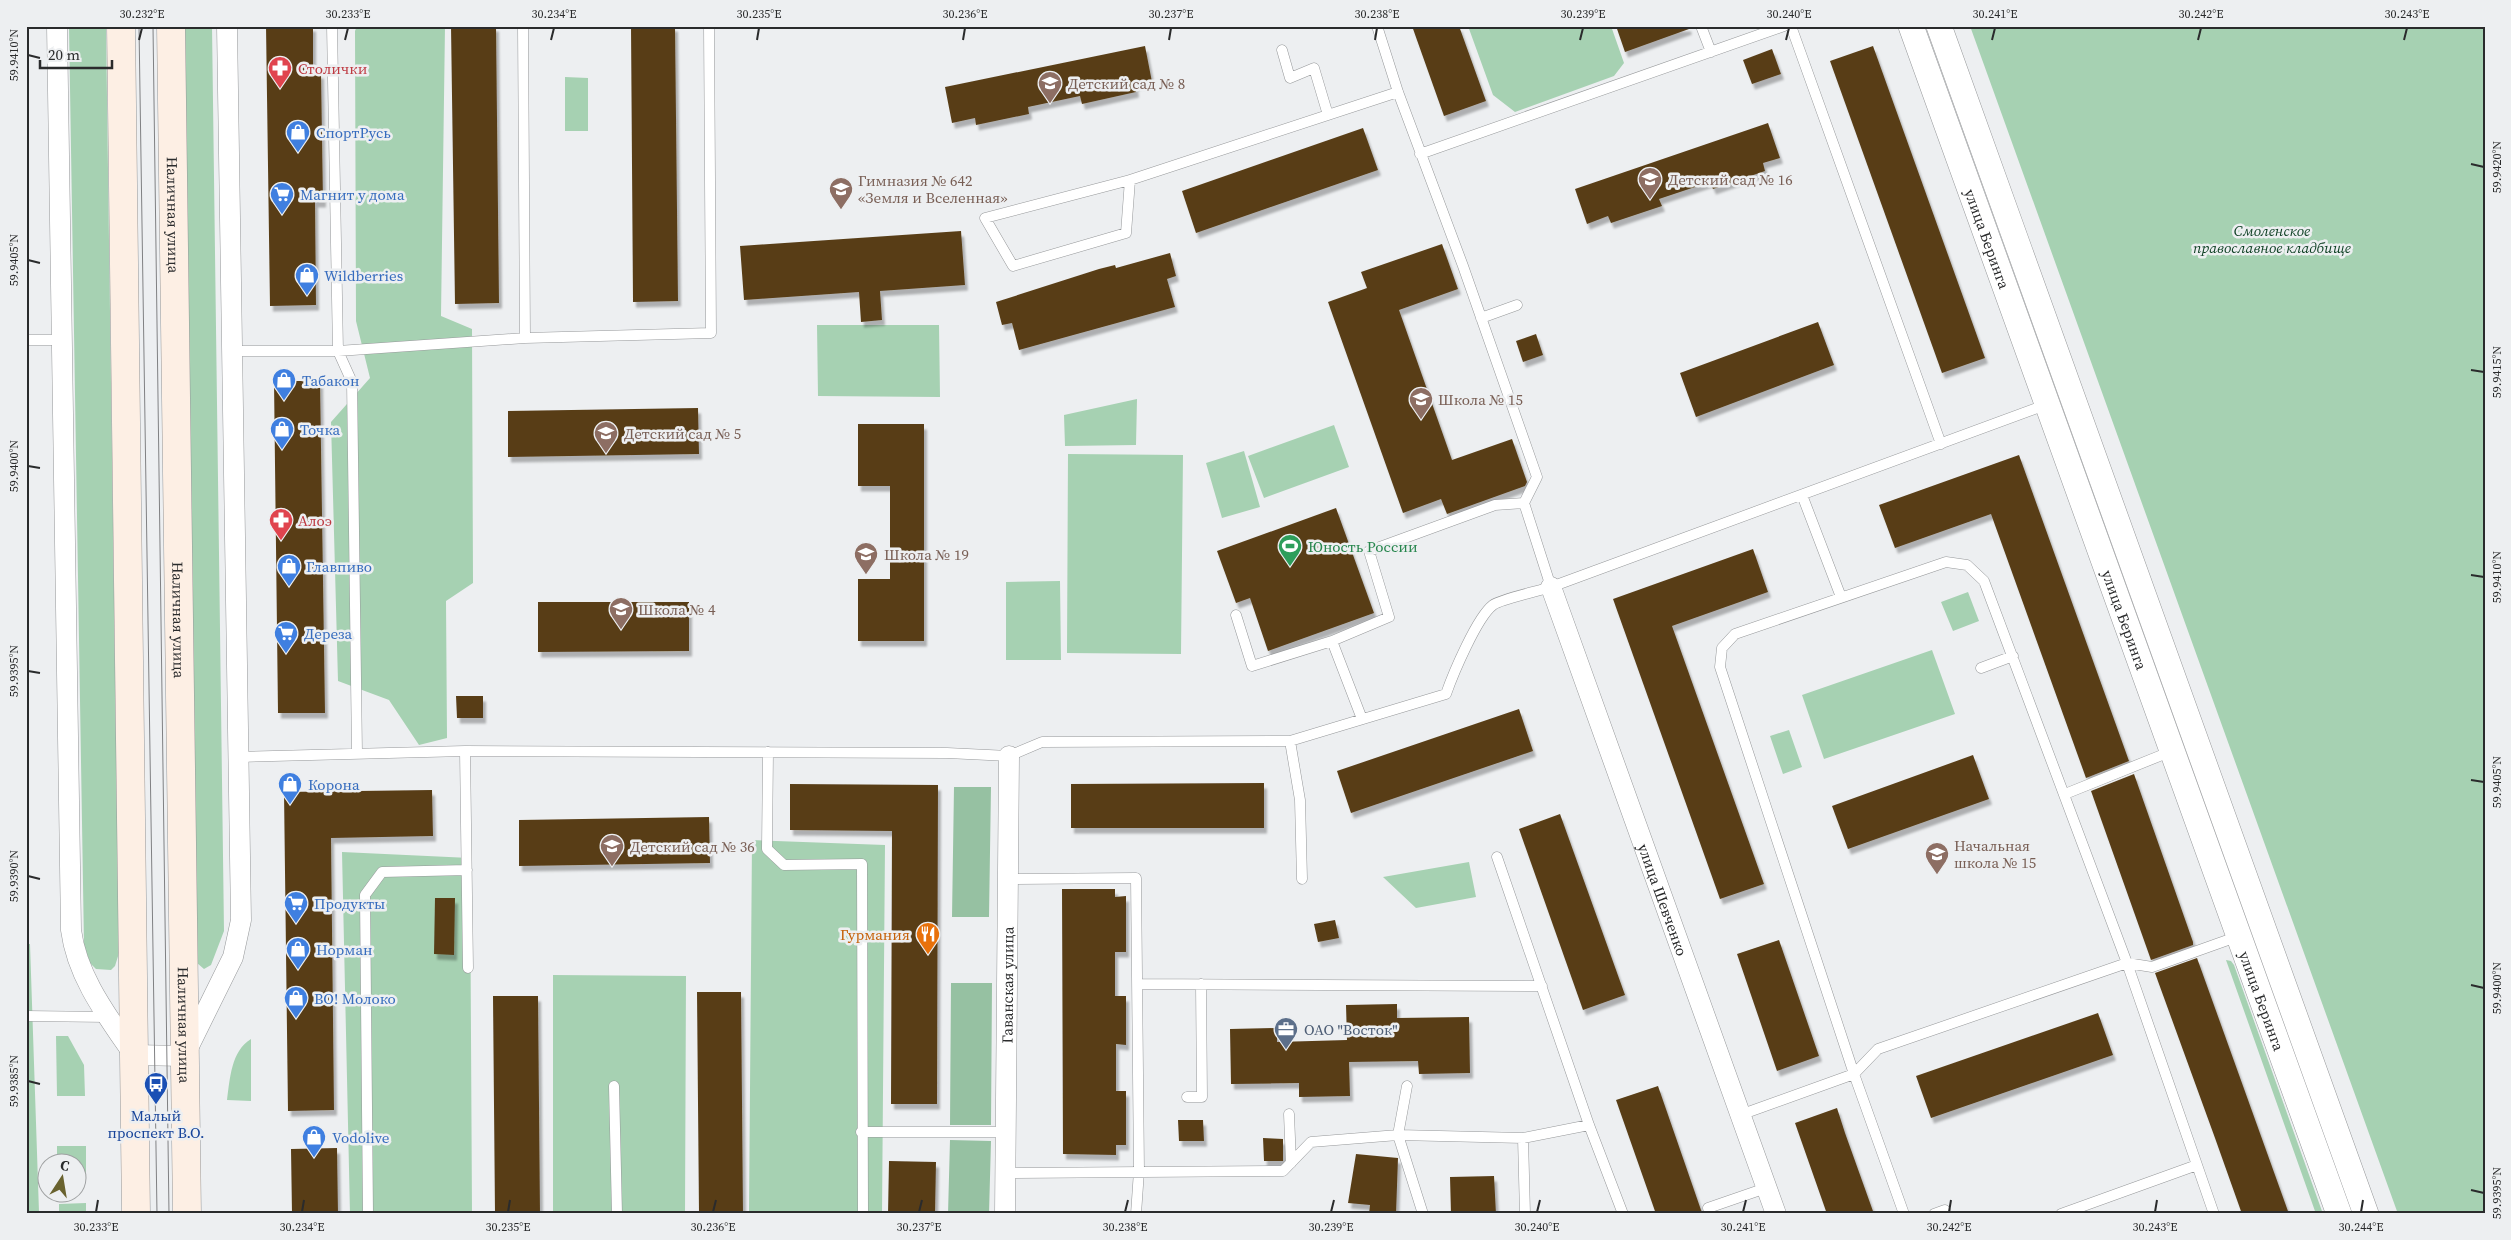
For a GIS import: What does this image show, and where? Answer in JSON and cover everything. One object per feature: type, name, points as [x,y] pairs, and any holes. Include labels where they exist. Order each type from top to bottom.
[{"type":"main road","points":[[121,26],[136,1214]]},
{"type":"main road","name":"Наличная улица","points":[[171,26],[187,1214]]},
{"type":"street","points":[[58,26],[70,930],[73,950],[81,969],[108,1017],[134,1055],[184,1056],[233,957],[239,939],[241,920],[227,26]]},
{"type":"street","name":"улица Беринга","points":[[1911,26],[2339,1214]]},
{"type":"street","name":"улица Беринга","points":[[1939,26],[2366,1214]]},
{"type":"street","name":"улица Шевченко","points":[[1551,587],[1776,1214]]},
{"type":"street","name":"Гаванская улица","points":[[1005,1214],[1009,756]]},
{"type":"lane","points":[[332,26],[338,351],[352,382],[357,753]]},
{"type":"lane","points":[[524,26],[525,338]]},
{"type":"lane","points":[[232,351],[338,351],[525,338],[711,333],[709,26]]},
{"type":"lane","points":[[1377,26],[1398,92],[1537,477],[1524,503],[1551,587]]},
{"type":"lane","points":[[1701,26],[1711,52]]},
{"type":"lane","points":[[1420,154],[1784,26]]},
{"type":"lane","points":[[1791,26],[1941,444]]},
{"type":"lane","points":[[1282,50],[1290,78],[1314,68],[1328,116]]},
{"type":"lane","points":[[1130,180],[1126,233],[1013,266],[985,218],[1130,180],[1398,92]]},
{"type":"lane","points":[[1481,318],[1517,305]]},
{"type":"lane","points":[[26,340],[63,340]]},
{"type":"lane","points":[[238,757],[465,751],[768,752],[1009,756],[1042,742],[1290,740],[1446,694],[1484,615],[1493,604],[1551,587],[1941,444],[2071,394]]},
{"type":"lane","points":[[1802,495],[1841,597]]},
{"type":"lane","points":[[1236,615],[1252,666],[1332,641],[1389,617],[1369,551],[1496,505],[1524,503]]},
{"type":"lane","points":[[1904,1214],[1854,1074],[1720,667],[1722,648],[1735,634],[1946,562],[1968,565],[1984,581],[2128,963],[2214,1214]]},
{"type":"lane","points":[[1332,641],[1362,719]]},
{"type":"lane","points":[[1981,668],[2013,656]]},
{"type":"lane","points":[[1290,740],[1300,800],[1302,879]]},
{"type":"lane","points":[[2065,794],[2196,742]]},
{"type":"lane","points":[[465,751],[468,968]]},
{"type":"lane","points":[[768,752],[767,849],[784,865],[862,864],[863,1214]]},
{"type":"lane","points":[[1497,857],[1589,1125],[1623,1214]]},
{"type":"lane","points":[[368,1214],[365,895],[382,872],[467,870]]},
{"type":"lane","points":[[1008,879],[1136,878],[1139,1171],[1136,1214]]},
{"type":"lane","points":[[1740,1115],[1854,1074],[1878,1050],[2128,963],[2152,966],[2263,927]]},
{"type":"lane","points":[[1138,984],[1542,986]]},
{"type":"lane","points":[[1187,1097],[1202,1097],[1201,984]]},
{"type":"lane","points":[[26,1016],[108,1017]]},
{"type":"lane","points":[[614,1086],[617,1214]]},
{"type":"lane","points":[[1408,1086],[1398,1135],[1423,1214]]},
{"type":"lane","points":[[1289,1114],[1291,1163]]},
{"type":"lane","points":[[1006,1173],[1283,1171],[1311,1142],[1398,1135],[1523,1138],[1589,1125]]},
{"type":"lane","points":[[862,1132],[1006,1132]]},
{"type":"lane","points":[[1523,1138],[1525,1214]]},
{"type":"lane","points":[[2061,1214],[2197,1165]]},
{"type":"lane","points":[[1708,1208],[1766,1188]]},
{"type":"lane","points":[[1934,1214],[1945,1210]]},
{"type":"green space","points":[[69,26],[106,26],[119,953],[115,966],[111,970],[96,969],[90,963],[84,945]]},
{"type":"green space","points":[[183,26],[212,26],[224,931],[211,965],[204,969],[197,963]]},
{"type":"green space","points":[[357,26],[445,26],[441,316],[472,329],[473,583],[446,601],[447,738],[419,745],[389,700],[338,681],[331,422],[370,378],[356,321],[355,31]]},
{"type":"green space","points":[[1468,26],[1611,26],[1624,63],[1614,76],[1515,112],[1493,95]]},
{"type":"green space","name":"Смоленское православное кладбище","points":[[1970,26],[2485,26],[2485,1214],[2398,1214]]},
{"type":"green space","points":[[565,77],[588,78],[588,131],[565,131]]},
{"type":"green space","points":[[817,325],[939,325],[940,397],[818,396]]},
{"type":"green space","points":[[1137,399],[1136,445],[1065,446],[1064,415]]},
{"type":"green space","points":[[1334,425],[1349,467],[1264,498],[1248,456]]},
{"type":"green space","points":[[1244,451],[1260,507],[1222,518],[1206,463]]},
{"type":"green space","points":[[1068,454],[1183,455],[1181,654],[1067,653]]},
{"type":"green space","points":[[1060,581],[1061,660],[1006,660],[1006,582]]},
{"type":"green space","points":[[1968,592],[1979,621],[1953,631],[1941,602]]},
{"type":"green space","points":[[1932,650],[1955,714],[1824,759],[1802,695]]},
{"type":"green space","points":[[1789,730],[1802,767],[1783,774],[1770,736]]},
{"type":"green space","points":[[954,787],[991,787],[989,917],[952,917]]},
{"type":"green space","points":[[752,840],[885,845],[882,1214],[749,1214]]},
{"type":"green space","points":[[342,852],[470,858],[472,1214],[350,1214]]},
{"type":"green space","points":[[1469,862],[1476,897],[1416,908],[1383,877]]},
{"type":"green space","points":[[26,944],[30,944],[39,1212],[26,1211]]},
{"type":"green space","points":[[2226,960],[2231,961],[2234,965],[2323,1214],[2316,1214]]},
{"type":"green space","points":[[553,975],[686,976],[685,1214],[553,1214]]},
{"type":"green space","points":[[951,983],[992,983],[991,1125],[950,1125]]},
{"type":"green space","points":[[56,1036],[68,1036],[84,1065],[85,1096],[57,1096]]},
{"type":"green space","points":[[251,1039],[251,1101],[227,1100],[235,1058],[244,1044]]},
{"type":"green space","points":[[950,1140],[991,1141],[989,1214],[948,1214]]},
{"type":"green space","points":[[57,1146],[86,1146],[86,1152],[57,1152]]},
{"type":"green space","points":[[86,1203],[86,1214],[59,1214],[59,1204]]},
{"type":"building","points":[[266,26],[313,26],[313,73],[321,73],[323,202],[315,202],[316,305],[270,306]]},
{"type":"building","points":[[451,26],[496,26],[499,303],[455,304]]},
{"type":"building","points":[[631,26],[675,26],[678,301],[633,302]]},
{"type":"building","points":[[1412,26],[1459,26],[1486,101],[1444,116]]},
{"type":"building","points":[[1616,26],[1688,26],[1689,29],[1625,52]]},
{"type":"building","points":[[1145,46],[1152,82],[1135,85],[1136,92],[1082,104],[1080,96],[1028,107],[1029,114],[976,125],[975,118],[952,123],[945,87]]},
{"type":"building","points":[[1873,46],[1985,358],[1942,373],[1830,61]]},
{"type":"building","points":[[1772,49],[1781,74],[1752,84],[1743,60]]},
{"type":"building","points":[[1768,123],[1780,158],[1763,163],[1765,171],[1713,189],[1710,182],[1659,199],[1662,206],[1611,223],[1608,216],[1587,224],[1575,189]]},
{"type":"building","points":[[1363,128],[1378,170],[1196,233],[1182,191]]},
{"type":"building","points":[[961,231],[965,285],[880,291],[882,320],[861,322],[859,292],[744,300],[740,246]]},
{"type":"building","points":[[1442,244],[1458,289],[1399,310],[1452,460],[1512,439],[1527,482],[1525,486],[1447,514],[1441,499],[1403,513],[1328,302],[1367,288],[1361,272]]},
{"type":"building","points":[[1170,253],[1176,276],[1167,279],[1175,307],[1019,350],[1012,323],[1002,325],[996,302],[1099,269],[1115,265],[1116,268]]},
{"type":"building","points":[[1818,322],[1834,365],[1696,417],[1680,373]]},
{"type":"building","points":[[1536,334],[1543,355],[1523,362],[1516,341]]},
{"type":"building","points":[[274,381],[320,381],[325,713],[278,713]]},
{"type":"building","points":[[698,408],[699,454],[508,457],[508,411]]},
{"type":"building","points":[[858,424],[924,424],[924,641],[858,641],[858,579],[890,579],[890,486],[858,486]]},
{"type":"building","points":[[2019,455],[2129,761],[2086,778],[1991,514],[1895,548],[1879,505]]},
{"type":"building","name":"Юность России","points":[[1336,508],[1374,613],[1268,651],[1250,598],[1236,603],[1217,551]]},
{"type":"building","points":[[1753,549],[1768,592],[1672,626],[1764,884],[1720,899],[1613,599]]},
{"type":"building","points":[[538,602],[689,602],[689,651],[538,652]]},
{"type":"building","points":[[456,696],[483,696],[483,718],[457,718]]},
{"type":"building","points":[[1519,709],[1533,751],[1351,813],[1337,771]]},
{"type":"building","points":[[1973,755],[1989,799],[1848,849],[1832,806]]},
{"type":"building","points":[[2134,774],[2193,942],[2193,945],[2151,960],[2091,791]]},
{"type":"building","points":[[1264,783],[1264,828],[1071,828],[1071,784]]},
{"type":"building","points":[[790,784],[938,785],[937,1104],[891,1104],[892,831],[790,830]]},
{"type":"building","points":[[432,790],[433,836],[331,838],[334,1110],[288,1111],[284,792]]},
{"type":"building","points":[[1560,814],[1625,995],[1583,1010],[1519,829]]},
{"type":"building","points":[[709,817],[710,863],[519,866],[519,820]]},
{"type":"building","points":[[1062,889],[1115,889],[1115,897],[1126,896],[1126,952],[1115,952],[1115,996],[1126,996],[1126,1045],[1116,1044],[1116,1091],[1126,1091],[1126,1145],[1116,1145],[1116,1155],[1063,1154]]},
{"type":"building","points":[[435,898],[455,898],[454,955],[434,954]]},
{"type":"building","points":[[1335,920],[1339,938],[1318,942],[1314,924]]},
{"type":"building","points":[[1779,940],[1819,1056],[1777,1071],[1737,954]]},
{"type":"building","points":[[2197,958],[2289,1214],[2242,1214],[2155,973]]},
{"type":"building","points":[[697,992],[741,992],[743,1214],[699,1214]]},
{"type":"building","points":[[493,996],[538,996],[540,1214],[495,1214]]},
{"type":"building","points":[[1397,1004],[1397,1018],[1469,1017],[1470,1073],[1419,1074],[1418,1061],[1349,1062],[1350,1096],[1299,1097],[1299,1083],[1231,1084],[1230,1029],[1277,1028],[1277,1042],[1347,1040],[1346,1005]]},
{"type":"building","points":[[2098,1013],[2113,1055],[1931,1118],[1916,1076]]},
{"type":"building","points":[[1658,1086],[1703,1214],[1656,1214],[1616,1100]]},
{"type":"building","points":[[1837,1108],[1874,1214],[1827,1214],[1795,1123]]},
{"type":"building","points":[[1178,1120],[1203,1120],[1204,1141],[1179,1141]]},
{"type":"building","points":[[1263,1138],[1283,1139],[1283,1161],[1264,1161]]},
{"type":"building","points":[[337,1148],[338,1214],[292,1214],[291,1149]]},
{"type":"building","points":[[1356,1154],[1398,1158],[1396,1214],[1369,1214],[1370,1205],[1348,1203]]},
{"type":"building","points":[[889,1161],[936,1162],[935,1214],[888,1214]]},
{"type":"building","points":[[1494,1176],[1496,1214],[1451,1214],[1450,1177]]},
{"type":"tram line","points":[[139,26],[157,1214]]},
{"type":"tram line","points":[[153,26],[169,1214]]},
{"type":"place","name":"Столички","points":[[280,89]]},
{"type":"place","name":"Детский сад № 8","points":[[1050,104]]},
{"type":"place","name":"СпортРусь","points":[[298,153]]},
{"type":"place","name":"Детский сад № 16","points":[[1650,200]]},
{"type":"place","name":"Гимназия № 642 «Земля и Вселенная»","points":[[841,210]]},
{"type":"place","name":"Магнит у дома","points":[[282,215]]},
{"type":"place","name":"Wildberries","points":[[307,296]]},
{"type":"place","name":"Табакон","points":[[284,401]]},
{"type":"place","name":"Школа № 15","points":[[1421,420]]},
{"type":"place","name":"Точка","points":[[282,450]]},
{"type":"place","name":"Детский сад № 5","points":[[606,454]]},
{"type":"place","name":"Алоэ","points":[[281,541]]},
{"type":"place","name":"Юность России","points":[[1290,567]]},
{"type":"place","name":"Школа № 19","points":[[866,575]]},
{"type":"place","name":"Главпиво","points":[[289,587]]},
{"type":"place","name":"Школа № 4","points":[[621,630]]},
{"type":"place","name":"Дереза","points":[[286,654]]},
{"type":"place","name":"Корона","points":[[290,805]]},
{"type":"place","name":"Детский сад № 36","points":[[612,867]]},
{"type":"place","name":"Начальная школа № 15","points":[[1937,875]]},
{"type":"place","name":"Продукты","points":[[296,924]]},
{"type":"place","name":"Гурмания","points":[[928,955]]},
{"type":"place","name":"Норман","points":[[298,970]]},
{"type":"place","name":"ВО! Молоко","points":[[296,1019]]},
{"type":"place","name":"ОАО \"Восток\"","points":[[1286,1050]]},
{"type":"place","name":"Малый проспект В.О.","points":[[156,1105]]},
{"type":"place","name":"Vodolive","points":[[314,1158]]}]
